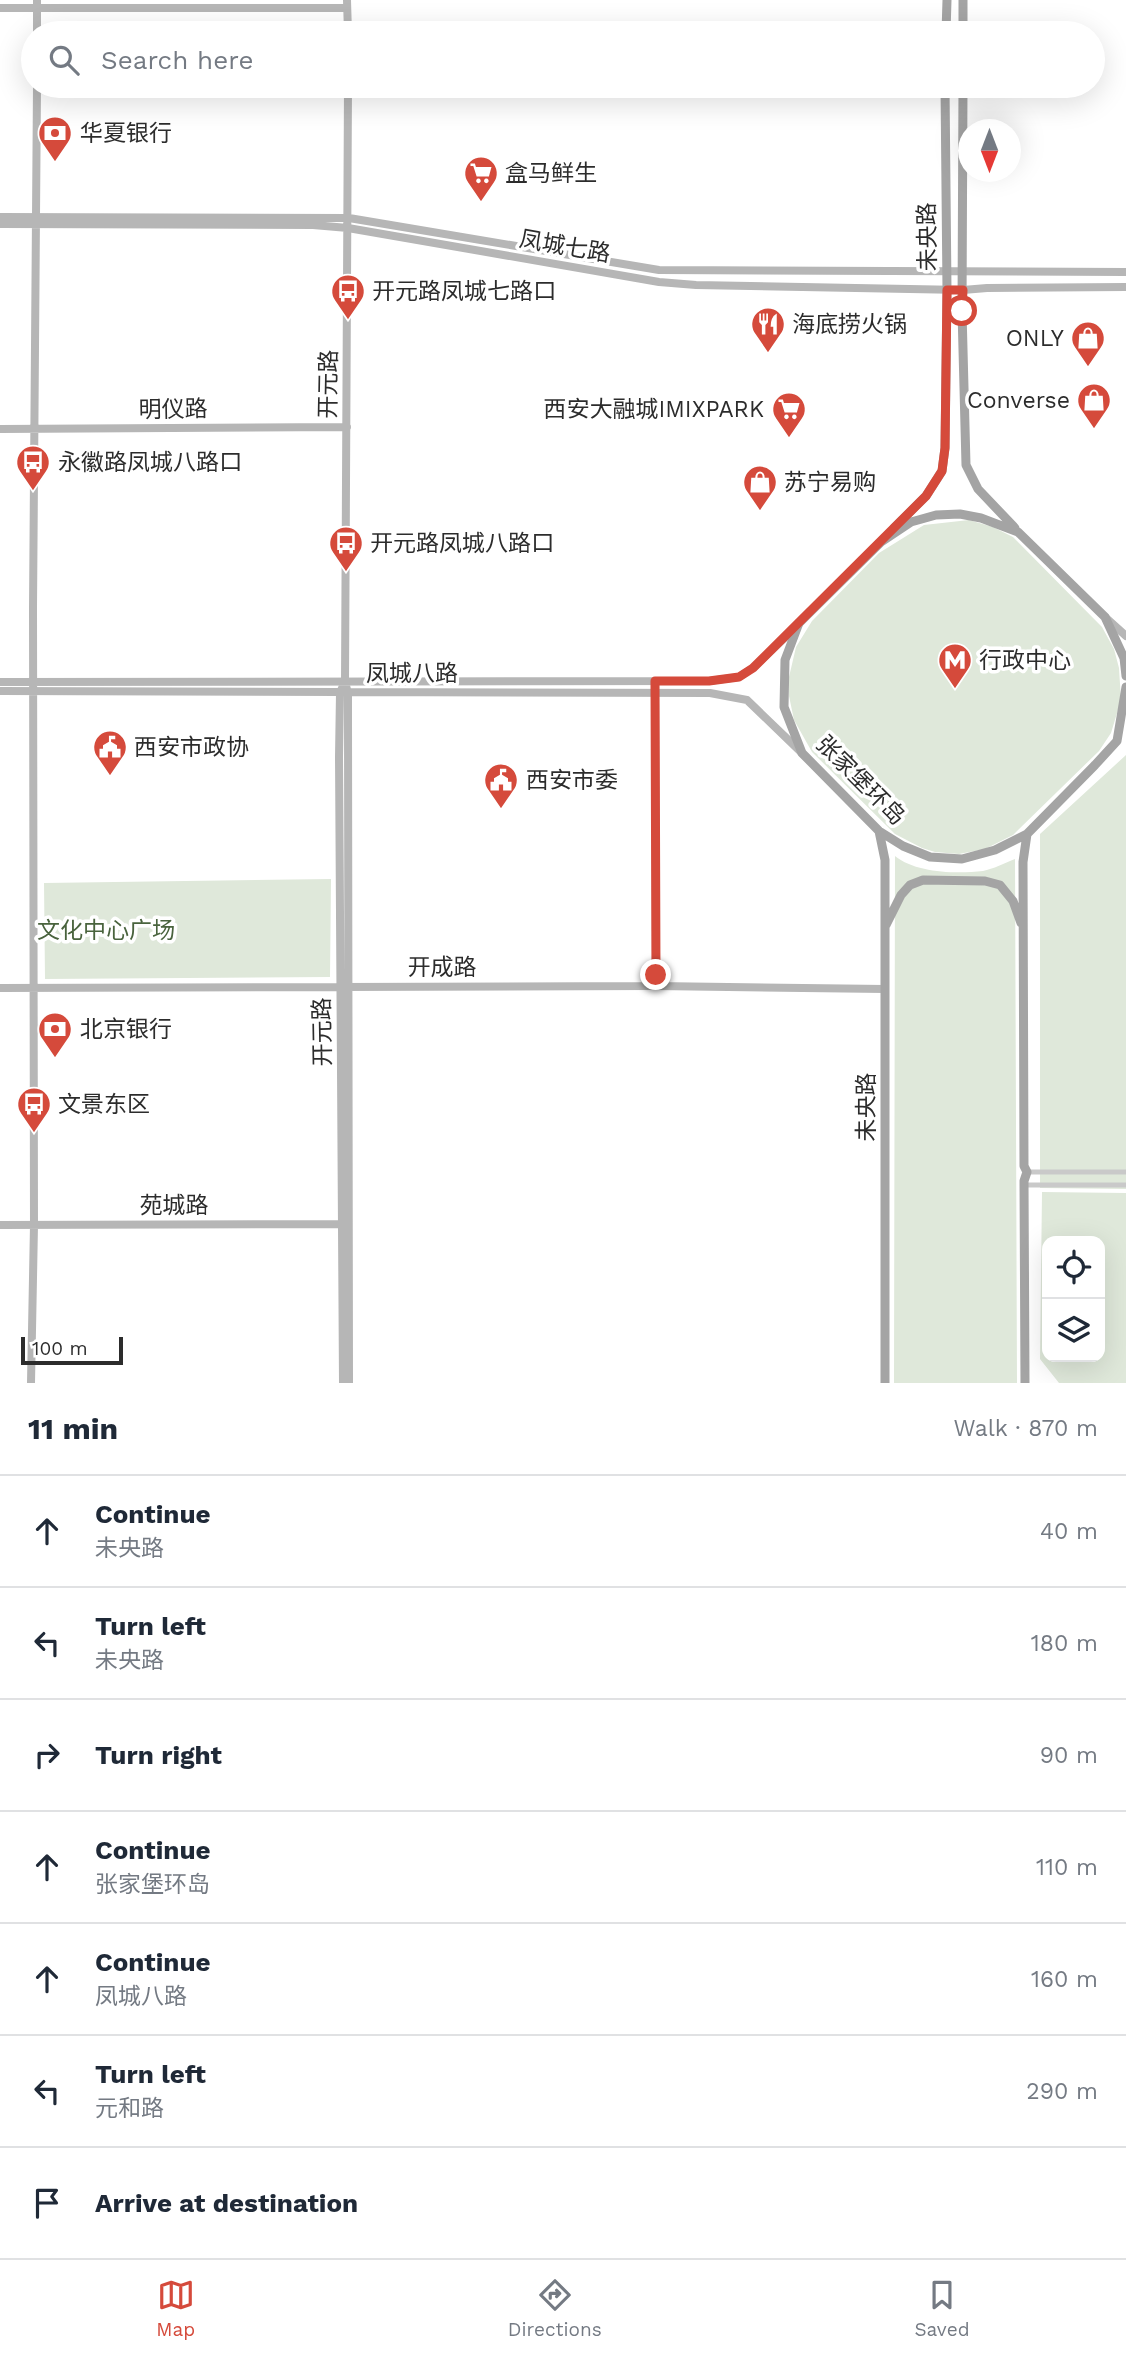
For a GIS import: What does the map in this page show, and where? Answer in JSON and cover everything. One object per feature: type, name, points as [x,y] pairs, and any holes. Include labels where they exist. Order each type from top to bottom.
[{"type":"main road","points":[[946,21],[947,0]]},
{"type":"main road","points":[[963,0],[963,21]]},
{"type":"main road","name":"未央路","points":[[881,542],[926,496],[942,471],[945,448],[947,290],[946,98]]},
{"type":"main road","name":"未央路","points":[[962,98],[966,465],[978,489],[1018,532]]},
{"type":"main road","name":"张家堡环岛","points":[[1117,741],[1027,834],[995,850],[962,859],[930,857],[903,846],[878,831],[802,753],[783,707],[785,660],[799,623],[881,542],[911,522],[936,515],[960,514],[981,517],[1018,532],[1105,617],[1124,658],[1126,676]]},
{"type":"main road","points":[[1117,741],[1126,687]]},
{"type":"main road","name":"未央路","points":[[878,831],[885,860],[883,1380]]},
{"type":"main road","points":[[1027,834],[1023,862],[1027,1381]]},
{"type":"main road","points":[[885,927],[901,895],[910,885],[923,880],[985,881],[1000,885],[1013,901],[1023,931]]},
{"type":"street","points":[[0,8],[37,4],[347,4]]},
{"type":"street","points":[[31,1383],[34,1225],[33,429],[37,98]]},
{"type":"street","name":"开元路","points":[[343,1383],[348,98]]},
{"type":"street","name":"凤城七路","points":[[0,217],[36,221],[313,225],[348,228],[659,282],[696,285],[947,290],[1126,287]]},
{"type":"street","name":"凤城七路","points":[[0,224],[36,221],[349,218],[659,270],[1126,272]]},
{"type":"street","name":"明仪路","points":[[0,429],[346,426]]},
{"type":"street","points":[[1105,617],[1126,636]]},
{"type":"street","name":"凤城八路","points":[[0,691],[34,687],[345,682],[709,681],[739,677],[753,668],[799,623]]},
{"type":"street","points":[[655,681],[656,986]]},
{"type":"street","name":"凤城八路","points":[[0,682],[34,687],[344,693],[710,692],[747,701],[802,753]]},
{"type":"street","points":[[1117,741],[1126,732]]},
{"type":"street","name":"开成路","points":[[0,988],[656,986],[885,989]]},
{"type":"street","points":[[1027,1172],[1126,1172]]},
{"type":"street","points":[[1024,1185],[1126,1185]]},
{"type":"street","name":"开元路","points":[[345,1224],[349,1383]]},
{"type":"street","name":"苑城路","points":[[0,1225],[345,1224]]},
{"type":"green space","points":[[969,520],[993,527],[1013,537],[1102,627],[1114,649],[1119,668],[1121,700],[1111,733],[1099,751],[1013,835],[985,849],[959,854],[922,848],[895,834],[812,752],[794,720],[789,696],[789,677],[796,647],[812,621],[879,553],[924,525]]},
{"type":"green space","points":[[1126,755],[1126,1189],[1040,1188],[1040,834]]},
{"type":"green space","points":[[895,856],[914,866],[949,872],[983,871],[1015,859],[1017,1383],[894,1383]]},
{"type":"green space","name":"文化中心广场","points":[[331,879],[330,977],[45,979],[44,883]]},
{"type":"green space","points":[[1042,1192],[1126,1193],[1126,1383],[1059,1383],[1042,1362],[1105,1362],[1105,1236],[1042,1236],[1042,1362],[1040,1359]]},
{"type":"place","name":"华夏银行","points":[[55,163]]},
{"type":"place","name":"盒马鲜生","points":[[481,203]]},
{"type":"place","name":"开元路凤城七路口","points":[[348,321]]},
{"type":"place","name":"海底捞火锅","points":[[768,354]]},
{"type":"place","name":"ONLY","points":[[1088,368]]},
{"type":"place","name":"Converse","points":[[1094,430]]},
{"type":"place","name":"西安大融城IMIXPARK","points":[[789,439]]},
{"type":"place","name":"永徽路凤城八路口","points":[[33,492]]},
{"type":"place","name":"苏宁易购","points":[[760,512]]},
{"type":"place","name":"开元路凤城八路口","points":[[346,573]]},
{"type":"place","name":"行政中心","points":[[955,690]]},
{"type":"place","name":"西安市政协","points":[[110,777]]},
{"type":"place","name":"西安市委","points":[[501,810]]},
{"type":"place","name":"北京银行","points":[[55,1059]]},
{"type":"place","name":"文景东区","points":[[34,1134]]},
{"type":"route","points":[[656,975],[655,681],[709,681],[739,677],[753,668],[926,496],[942,471],[945,448],[947,290],[963,290],[962,311]]}]
